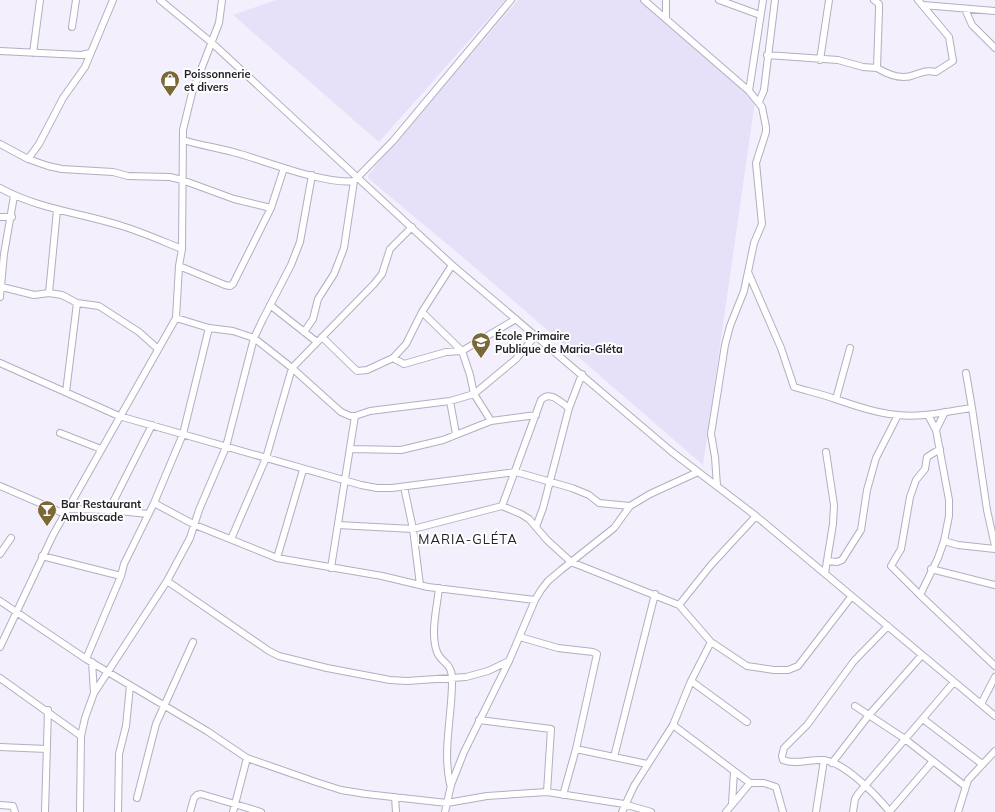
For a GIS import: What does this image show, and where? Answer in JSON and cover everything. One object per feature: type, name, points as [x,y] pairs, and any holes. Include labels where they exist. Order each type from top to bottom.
[{"type":"street","points":[[33,52],[40,0]]},
{"type":"street","points":[[72,27],[76,0]]},
{"type":"street","points":[[28,159],[39,144],[60,102],[85,67],[113,0]]},
{"type":"street","points":[[160,0],[212,43],[356,180],[412,226],[452,265],[672,452],[756,516],[995,716]]},
{"type":"street","points":[[0,647],[15,611],[66,511],[176,318],[179,266],[182,249],[183,140],[192,93],[219,23],[222,0]]},
{"type":"street","points":[[304,332],[313,319],[318,298],[334,274],[344,248],[356,180],[393,141],[511,0]]},
{"type":"street","points":[[644,0],[749,90],[759,102],[764,113],[766,132],[756,163],[762,224],[754,243],[743,296],[730,326],[725,345],[711,434],[715,456],[716,486]]},
{"type":"street","points":[[666,0],[666,19]]},
{"type":"street","points":[[719,0],[760,15]]},
{"type":"street","points":[[749,90],[762,0]]},
{"type":"street","points":[[759,102],[764,90],[767,55],[775,0]]},
{"type":"street","points":[[820,60],[829,0]]},
{"type":"street","points":[[874,0],[878,4],[879,10],[877,68]]},
{"type":"street","points":[[767,55],[802,56],[820,60],[838,60],[863,67],[877,68],[890,74],[908,77],[930,70],[936,72],[953,61],[949,37],[918,0]]},
{"type":"street","points":[[923,5],[995,11]]},
{"type":"street","points":[[965,8],[972,25],[995,48]]},
{"type":"street","points":[[0,51],[81,55],[90,53]]},
{"type":"street","points":[[183,140],[340,182],[356,180]]},
{"type":"street","points":[[0,144],[28,159],[62,169],[106,171],[128,176],[159,176],[182,180],[234,199],[271,208]]},
{"type":"street","points":[[179,266],[230,286],[235,281],[271,208],[284,168]]},
{"type":"street","points":[[80,812],[81,736],[85,718],[94,693],[109,673],[167,581],[181,556],[195,525],[199,510],[226,446],[254,338],[291,265],[300,242],[312,175]]},
{"type":"street","points":[[0,188],[14,196],[57,210],[122,226],[182,249]]},
{"type":"street","points":[[0,268],[12,217],[14,196]]},
{"type":"street","points":[[49,293],[57,210]]},
{"type":"street","points":[[0,217],[12,217]]},
{"type":"street","points":[[230,539],[266,458],[292,368],[374,284],[382,274],[390,249],[412,226]]},
{"type":"street","points":[[0,297],[4,254]]},
{"type":"street","points":[[322,337],[357,371],[367,370],[393,358],[406,344],[422,312],[452,265]]},
{"type":"street","points":[[748,272],[781,348],[794,388],[836,398],[862,408],[898,415],[928,415],[972,408]]},
{"type":"street","points":[[2,287],[34,295],[49,293],[62,295],[77,303],[99,306],[139,332],[158,349]]},
{"type":"street","points":[[66,392],[77,303]]},
{"type":"street","points":[[270,305],[316,342]]},
{"type":"street","points":[[422,312],[462,351],[470,375],[474,394],[491,422]]},
{"type":"street","points":[[176,318],[209,328],[233,331],[254,338],[292,368],[341,412],[350,416],[355,416],[370,411],[450,400],[474,394],[516,359],[536,335]]},
{"type":"street","points":[[393,358],[404,364],[446,352],[462,351],[516,319]]},
{"type":"street","points":[[86,659],[121,576],[124,564],[154,503],[183,434],[209,328]]},
{"type":"street","points":[[836,398],[850,348]]},
{"type":"street","points":[[0,363],[119,416],[346,482],[377,488],[516,472],[550,481],[589,496],[599,503],[630,506]]},
{"type":"street","points":[[944,541],[958,545],[995,547],[987,510],[966,373]]},
{"type":"street","points":[[536,527],[569,408],[582,374]]},
{"type":"street","points":[[502,506],[516,472],[541,400],[549,396],[569,408]]},
{"type":"street","points":[[450,400],[456,434]]},
{"type":"street","points":[[936,430],[945,412]]},
{"type":"street","points":[[351,449],[402,450],[435,442],[491,422],[536,415]]},
{"type":"street","points":[[827,561],[832,562],[842,560],[861,530],[867,490],[876,458],[898,415]]},
{"type":"street","points":[[920,595],[931,569],[938,558],[944,541],[949,516],[949,500],[940,449],[936,430],[928,415]]},
{"type":"street","points":[[331,568],[346,482],[355,416]]},
{"type":"street","points":[[109,510],[152,426]]},
{"type":"street","points":[[60,433],[101,449]]},
{"type":"street","points":[[940,449],[927,457],[925,469],[916,480],[910,498],[901,549],[891,566],[995,666]]},
{"type":"street","points":[[825,573],[833,524],[834,505],[826,452]]},
{"type":"street","points":[[277,558],[303,470]]},
{"type":"street","points":[[445,812],[451,785],[479,720],[509,662],[535,600],[548,581],[614,528],[630,506],[650,494],[698,472]]},
{"type":"street","points":[[0,486],[66,511],[109,510],[148,514]]},
{"type":"street","points":[[404,486],[413,529],[420,585]]},
{"type":"street","points":[[154,503],[195,525],[277,558],[382,576],[420,585],[535,600]]},
{"type":"street","points":[[338,525],[413,529],[502,506],[521,514],[571,562],[655,594],[679,605],[711,642],[747,666],[774,670],[794,668],[798,666],[851,597]]},
{"type":"street","points":[[679,605],[711,565],[756,516]]},
{"type":"street","points":[[0,554],[12,538]]},
{"type":"street","points":[[42,556],[121,576]]},
{"type":"street","points":[[931,569],[995,585]]},
{"type":"street","points":[[167,581],[278,656],[390,680],[414,680],[466,676],[478,674],[509,662]]},
{"type":"street","points":[[439,588],[434,629],[436,652],[449,665],[452,676],[448,740],[451,785]]},
{"type":"street","points":[[614,757],[655,594]]},
{"type":"street","points":[[0,601],[86,659],[207,731],[247,758],[341,790],[447,803],[486,796],[547,792],[624,804],[651,812]]},
{"type":"street","points":[[888,626],[854,661],[807,725],[784,748],[782,756],[783,760],[789,763],[806,760],[824,760],[832,762],[866,785],[890,812],[933,760]]},
{"type":"street","points":[[520,637],[558,648],[593,652],[597,654],[576,749],[563,795]]},
{"type":"street","points":[[137,798],[156,724],[163,705],[192,642]]},
{"type":"street","points":[[622,812],[624,804],[647,764],[673,725],[691,681],[711,642]]},
{"type":"street","points":[[832,762],[869,715],[922,655]]},
{"type":"street","points":[[92,662],[94,693]]},
{"type":"street","points":[[981,704],[995,676]]},
{"type":"street","points":[[0,678],[48,710],[81,736]]},
{"type":"street","points":[[691,681],[747,722]]},
{"type":"street","points":[[853,812],[855,799],[954,682]]},
{"type":"street","points":[[118,812],[119,754],[126,726],[130,686]]},
{"type":"street","points":[[855,706],[905,739],[965,786]]},
{"type":"street","points":[[45,812],[48,710]]},
{"type":"street","points":[[923,719],[982,764]]},
{"type":"street","points":[[479,720],[551,729],[547,792]]},
{"type":"street","points":[[673,725],[750,783],[764,783],[776,787],[783,812]]},
{"type":"street","points":[[0,748],[47,749]]},
{"type":"street","points":[[576,749],[647,764]]},
{"type":"street","points":[[958,812],[965,786],[973,773],[995,751]]},
{"type":"street","points":[[233,812],[247,758]]},
{"type":"street","points":[[816,812],[824,760]]},
{"type":"street","points":[[732,803],[734,772]]},
{"type":"street","points":[[726,812],[750,783]]},
{"type":"street","points":[[190,812],[194,798],[197,795],[236,804],[261,812]]},
{"type":"street","points":[[395,796],[396,812]]},
{"type":"street","points":[[0,805],[13,806],[15,812]]},
{"type":"shaded area","points":[[276,0],[505,0],[379,142],[233,15]]},
{"type":"shaded area","points":[[518,0],[640,0],[755,101],[703,465],[485,276],[368,178],[368,175]]},
{"type":"place","name":"Poissonnerie et divers","points":[[170,97]]},
{"type":"place","name":"École Primaire Publique de Maria-Gléta","points":[[481,359]]},
{"type":"place","name":"Bar Restaurant Ambuscade","points":[[47,527]]},
{"type":"district","name":"MARIA-GLÉTA","points":[[468,539]]}]
